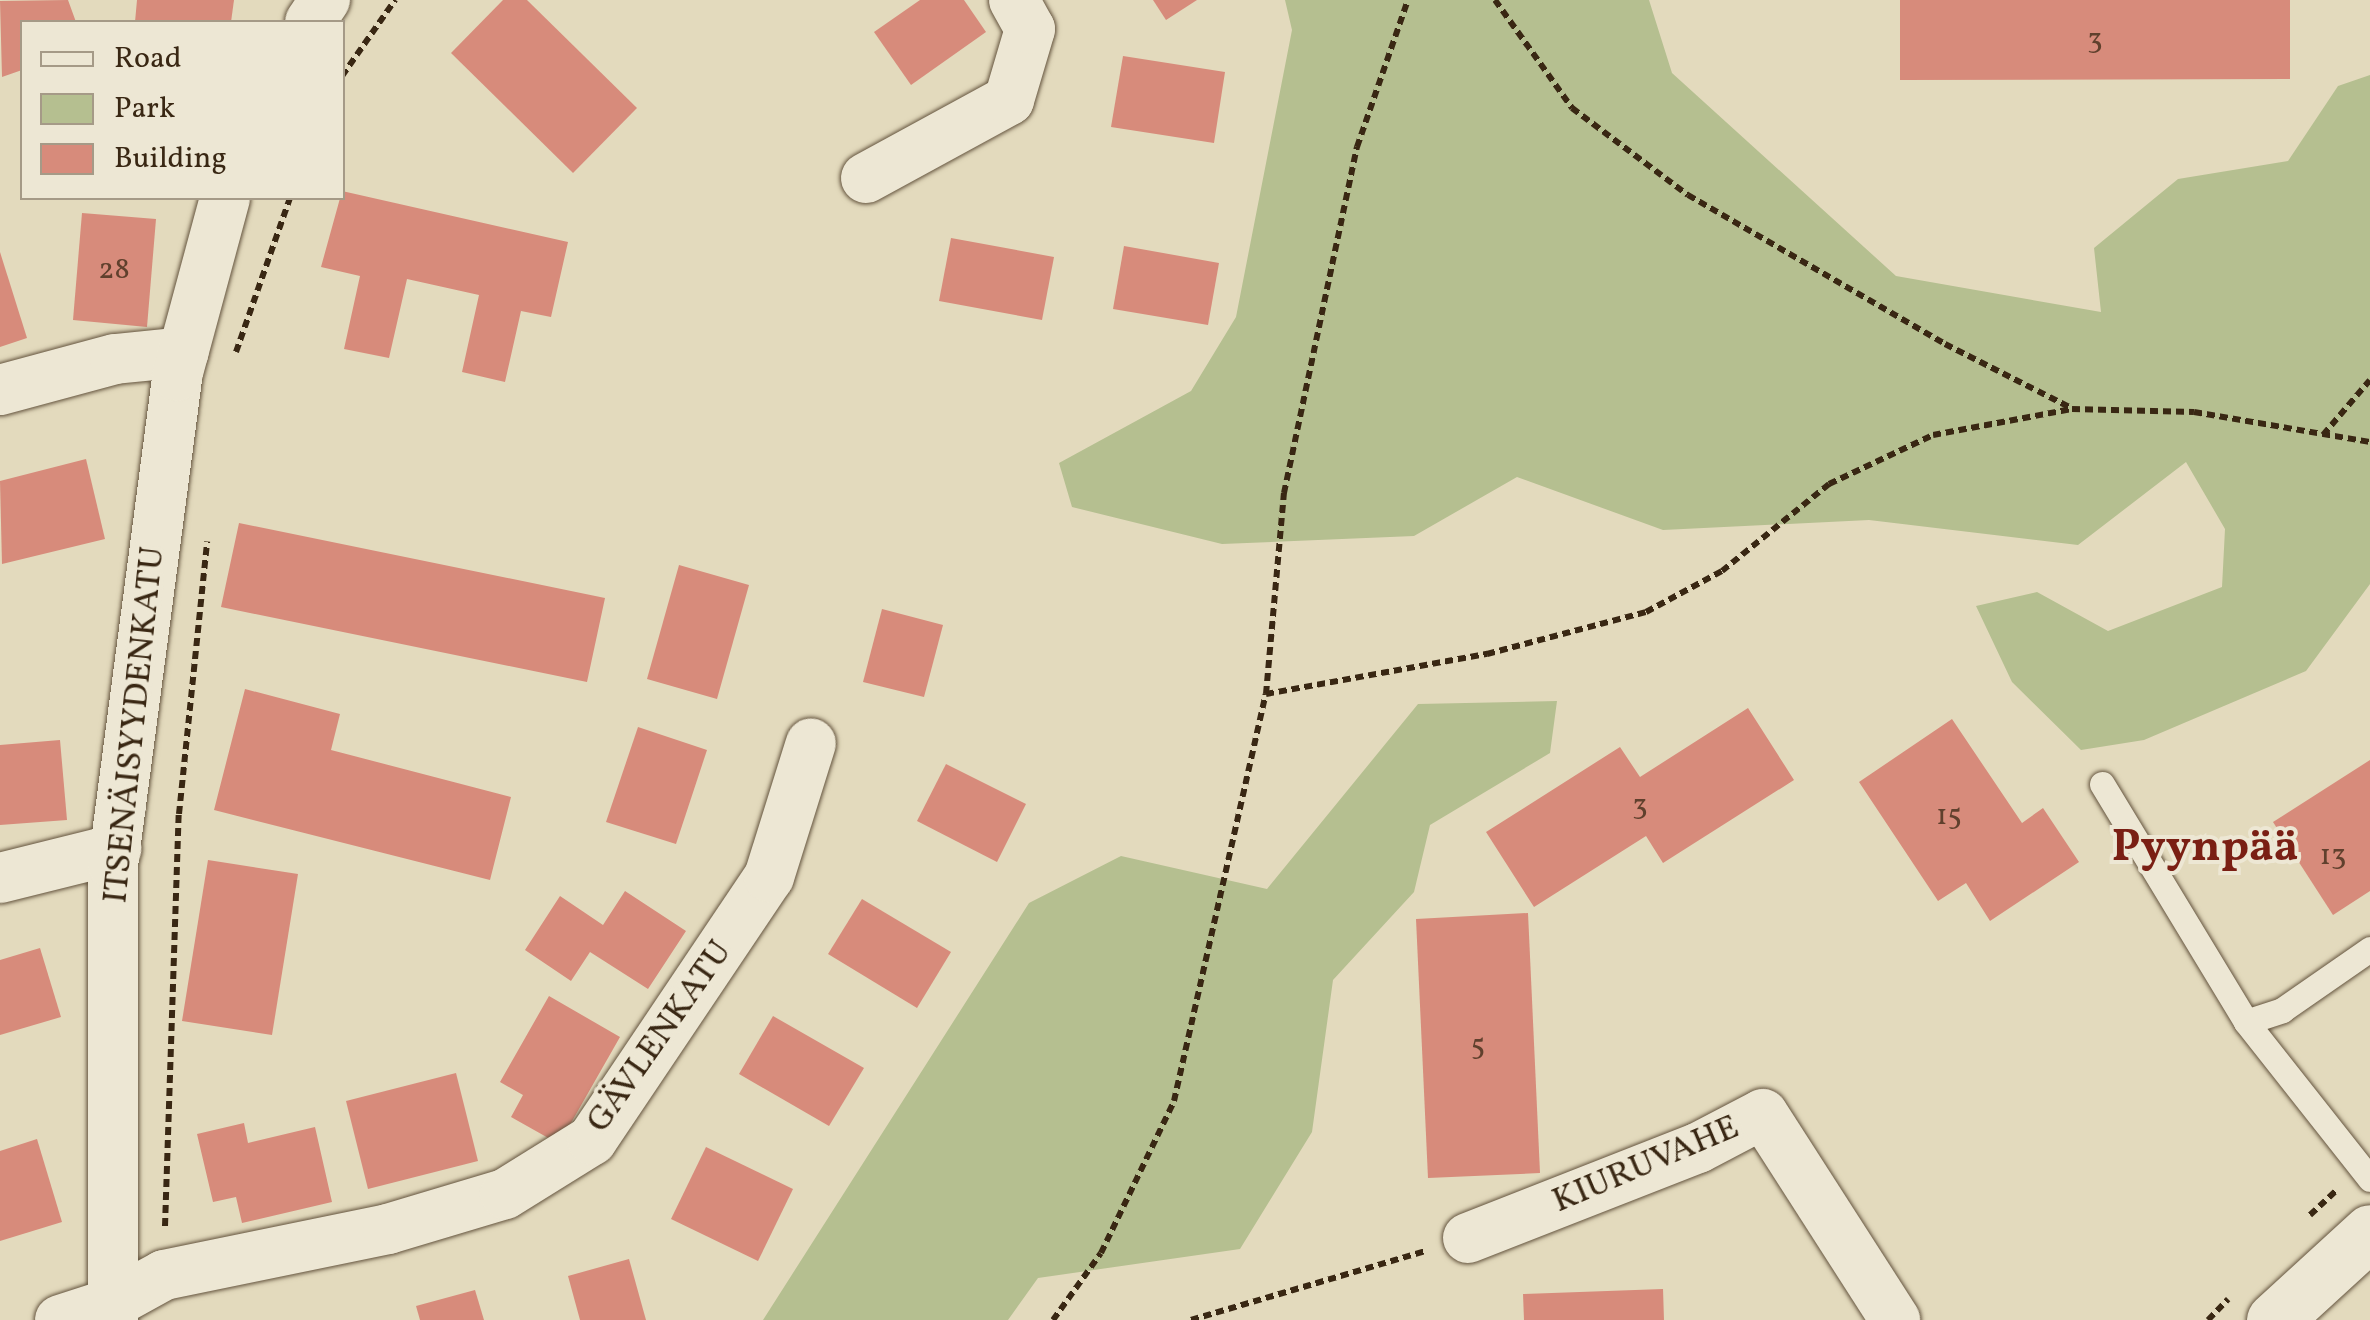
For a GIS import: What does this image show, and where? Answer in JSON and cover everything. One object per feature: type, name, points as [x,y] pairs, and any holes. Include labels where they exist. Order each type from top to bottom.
[{"type":"street","points":[[866,178],[1010,100],[1030,28],[1014,0]]},
{"type":"street","name":"ITSENÄISYYDENKATU","points":[[113,1312],[116,849],[184,352],[224,200]]},
{"type":"street","points":[[0,390],[115,359],[184,352]]},
{"type":"street","name":"GÄVLENKATU","points":[[60,1320],[113,1312],[164,1275],[388,1229],[506,1194],[592,1140],[769,877],[811,743]]},
{"type":"street","points":[[0,878],[116,849]]},
{"type":"street","name":"KIURUVAHE","points":[[1468,1238],[1698,1148],[1763,1114],[1896,1320]]},
{"type":"street","points":[[2274,1320],[2370,1232]]},
{"type":"lane","points":[[2102,784],[2246,1022],[2370,1178]]},
{"type":"lane","points":[[2246,1022],[2282,1010],[2370,949]]},
{"type":"path","points":[[368,0],[382,14]]},
{"type":"path","points":[[345,71],[395,0]]},
{"type":"path","points":[[1053,1320],[1101,1253],[1174,1101],[1266,694],[1284,493],[1357,147],[1408,0]]},
{"type":"path","points":[[1496,0],[1572,108],[1688,194],[1860,297],[2072,409]]},
{"type":"path","points":[[232,364],[289,200]]},
{"type":"path","points":[[2323,435],[2370,380]]},
{"type":"path","points":[[1266,694],[1487,654],[1646,612],[1722,570],[1829,484],[1933,435],[2072,409],[2194,412],[2370,442]]},
{"type":"path","points":[[164,1275],[179,814],[207,534]]},
{"type":"path","points":[[1191,1320],[1468,1238]]},
{"type":"green space","points":[[1285,0],[1649,0],[1672,73],[1896,276],[2101,312],[2094,248],[2178,179],[2288,161],[2338,86],[2370,75],[2370,584],[2306,671],[2144,740],[2081,750],[2012,682],[1976,606],[2037,592],[2108,631],[2222,587],[2225,529],[2186,462],[2078,545],[1869,520],[1663,530],[1517,477],[1414,536],[1222,544],[1072,507],[1059,463],[1191,391],[1236,317],[1292,30]]},
{"type":"green space","points":[[1557,701],[1550,753],[1430,825],[1414,892],[1333,980],[1312,1132],[1240,1249],[1038,1278],[1008,1320],[763,1320],[1029,903],[1121,856],[1267,889],[1418,704]]},
{"type":"building","points":[[68,0],[75,20],[20,20],[20,71],[2,77],[0,1]]},
{"type":"building","points":[[137,0],[234,0],[231,20],[135,20]]},
{"type":"building","points":[[503,0],[527,0],[637,108],[573,173],[451,53]]},
{"type":"building","points":[[920,0],[964,0],[986,32],[911,85],[874,32]]},
{"type":"building","points":[[1153,0],[1197,0],[1166,20]]},
{"type":"building","points":[[1900,0],[2290,0],[2290,79],[1900,80]]},
{"type":"building","points":[[1123,56],[1225,72],[1214,143],[1111,127]]},
{"type":"building","points":[[345,192],[568,242],[551,317],[521,311],[505,382],[462,372],[479,295],[407,279],[389,358],[344,349],[360,276],[321,267]]},
{"type":"building","points":[[82,213],[156,219],[147,327],[73,320]]},
{"type":"building","points":[[951,238],[1054,257],[1042,320],[939,301]]},
{"type":"building","points":[[1124,246],[1219,263],[1208,325],[1113,309]]},
{"type":"building","points":[[0,252],[27,338],[0,347]]},
{"type":"building","points":[[86,459],[105,539],[2,564],[0,481]]},
{"type":"building","points":[[239,523],[605,598],[587,682],[221,607]]},
{"type":"building","points":[[679,565],[749,585],[717,699],[647,679]]},
{"type":"building","points":[[882,609],[943,625],[924,697],[863,682]]},
{"type":"building","points":[[245,689],[340,714],[331,750],[511,797],[490,880],[214,810]]},
{"type":"building","points":[[1748,708],[1794,780],[1663,863],[1646,836],[1534,907],[1486,832],[1620,747],[1640,777]]},
{"type":"building","points":[[1952,719],[2022,823],[2043,808],[2079,862],[1990,921],[1966,883],[1938,901],[1859,782]]},
{"type":"building","points":[[638,727],[707,750],[676,844],[606,822]]},
{"type":"building","points":[[60,740],[67,820],[0,825],[0,745]]},
{"type":"building","points":[[2370,760],[2370,891],[2333,915],[2273,822]]},
{"type":"building","points":[[946,764],[1026,804],[997,862],[917,821]]},
{"type":"building","points":[[208,860],[298,874],[272,1035],[182,1021]]},
{"type":"building","points":[[625,891],[686,931],[648,989],[590,952],[571,981],[525,950],[560,896],[603,925]]},
{"type":"building","points":[[862,899],[951,952],[917,1008],[828,954]]},
{"type":"building","points":[[1528,913],[1540,1173],[1428,1178],[1416,919]]},
{"type":"building","points":[[40,948],[61,1017],[0,1035],[0,960]]},
{"type":"building","points":[[549,996],[620,1037],[559,1144],[511,1117],[523,1095],[500,1082]]},
{"type":"building","points":[[773,1016],[864,1068],[829,1126],[739,1074]]},
{"type":"building","points":[[456,1073],[478,1161],[368,1189],[346,1101]]},
{"type":"building","points":[[244,1123],[248,1143],[315,1127],[332,1202],[242,1223],[236,1197],[213,1202],[197,1134]]},
{"type":"building","points":[[37,1139],[62,1222],[0,1241],[0,1151]]},
{"type":"building","points":[[706,1147],[793,1189],[758,1261],[671,1219]]},
{"type":"building","points":[[629,1259],[646,1320],[580,1320],[568,1276]]},
{"type":"building","points":[[1663,1289],[1664,1320],[1524,1320],[1523,1294]]},
{"type":"building","points":[[475,1290],[484,1320],[420,1320],[416,1306]]},
{"type":"district","name":"Pyynpää","points":[[2205,849]]}]
